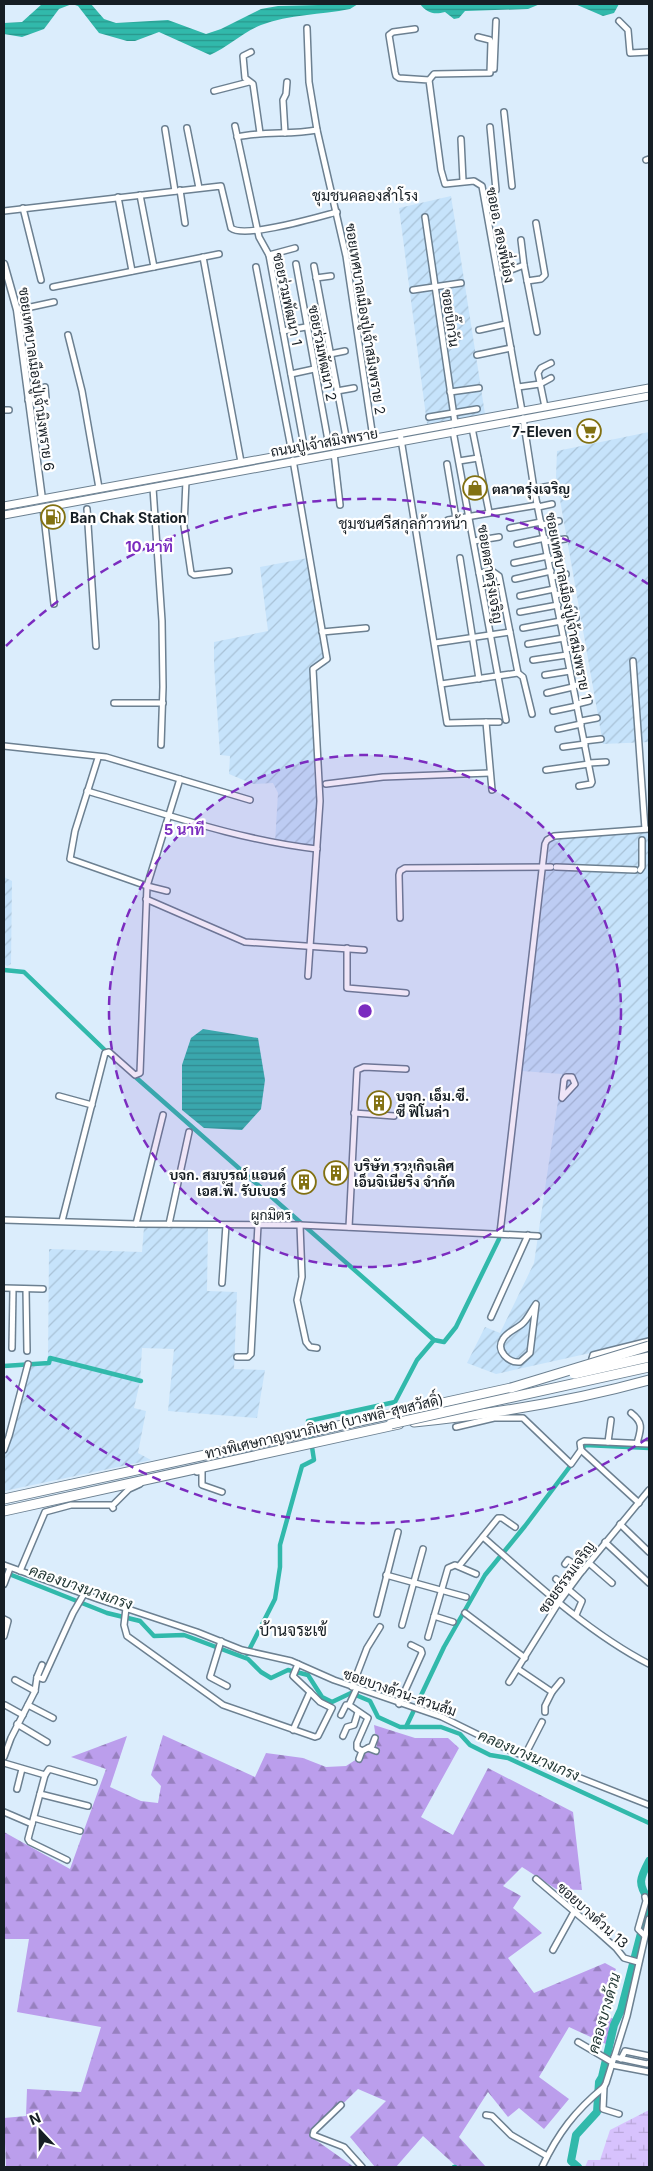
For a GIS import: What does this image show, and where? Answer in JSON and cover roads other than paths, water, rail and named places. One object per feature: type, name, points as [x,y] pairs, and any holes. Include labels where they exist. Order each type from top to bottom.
[{"type":"highway","points":[[511,1388],[649,1346]]},
{"type":"highway","name":"ทางพิเศษกาญจนาภิเษก (บางพลี-สุขสวัสดิ์)","points":[[4,1499],[649,1357]]},
{"type":"highway","name":"ทางพิเศษกาญจนาภิเษก (บางพลี-สุขสวัสดิ์)","points":[[4,1511],[649,1367]]},
{"type":"highway","points":[[391,1424],[469,1416],[555,1401],[649,1380]]},
{"type":"main road","name":"ถนนปู่เจ้าสมิงพราย","points":[[4,515],[43,508],[87,504],[232,472],[347,442],[455,423],[522,415],[619,397],[649,388]]},
{"type":"main road","name":"ถนนปู่เจ้าสมิงพราย","points":[[4,506],[241,462],[297,455],[334,453],[472,428],[522,415],[544,407],[619,397],[649,396]]},
{"type":"main road","points":[[231,464],[232,472]]},
{"type":"main road","points":[[152,479],[153,488]]},
{"type":"main road","points":[[42,499],[43,508]]},
{"type":"street","points":[[415,29],[393,32],[389,35],[395,72],[399,78],[430,80],[434,74],[488,74],[492,71],[495,64],[496,20]]},
{"type":"street","points":[[619,21],[628,30],[630,53],[649,52]]},
{"type":"street","name":"ซอยเทศบาลเมืองปู่เจ้าสมิงพราย 2","points":[[307,28],[309,82],[317,130],[337,212],[347,265],[373,438]]},
{"type":"street","points":[[478,37],[490,40],[491,42],[492,71]]},
{"type":"street","points":[[251,52],[243,56],[246,78],[253,84],[260,133]]},
{"type":"street","name":"ซอยอ. สองพี่น้อง","points":[[430,80],[441,170],[445,184],[474,181],[482,186],[522,415]]},
{"type":"street","points":[[214,91],[249,82]]},
{"type":"street","points":[[285,133],[283,100],[286,94],[287,82]]},
{"type":"street","points":[[504,112],[512,186]]},
{"type":"street","name":"ซอยร่วมพัฒนา 1","points":[[235,126],[258,230],[261,241],[269,255],[291,374],[297,455]]},
{"type":"street","points":[[490,127],[496,190]]},
{"type":"street","points":[[187,128],[199,188]]},
{"type":"street","points":[[165,129],[184,223]]},
{"type":"street","points":[[237,137],[260,133],[292,134],[317,130]]},
{"type":"street","points":[[461,139],[463,181]]},
{"type":"street","points":[[4,211],[221,186],[231,228],[237,232],[258,230],[337,212]]},
{"type":"street","points":[[140,195],[154,267]]},
{"type":"street","points":[[118,198],[132,272]]},
{"type":"street","points":[[23,208],[41,280]]},
{"type":"street","name":"ซอยบิ๊กวัน","points":[[425,217],[455,423]]},
{"type":"street","points":[[527,281],[541,279],[545,275],[536,223]]},
{"type":"street","points":[[521,240],[537,332]]},
{"type":"street","points":[[269,255],[295,248]]},
{"type":"street","points":[[53,288],[154,267],[204,259],[219,254]]},
{"type":"street","points":[[204,259],[241,462]]},
{"type":"street","name":"ซอยเทศบาลเมืองปู่เจ้ามิงพราย 6","points":[[4,264],[9,276],[17,310],[42,499]]},
{"type":"street","name":"ซอยร่วมพัฒนา 2","points":[[296,264],[329,446]]},
{"type":"street","points":[[498,275],[524,265]]},
{"type":"street","points":[[314,266],[347,442]]},
{"type":"street","points":[[256,267],[297,455],[327,659],[313,669],[320,776],[308,976]]},
{"type":"street","points":[[316,278],[331,276]]},
{"type":"street","points":[[413,290],[461,283]]},
{"type":"street","points":[[17,310],[54,302]]},
{"type":"street","points":[[479,330],[506,324]]},
{"type":"street","points":[[283,330],[306,327]]},
{"type":"street","points":[[68,335],[82,391],[100,488]]},
{"type":"street","points":[[477,356],[511,348]]},
{"type":"street","points":[[330,354],[345,351]]},
{"type":"street","points":[[544,407],[539,370],[551,363]]},
{"type":"street","points":[[291,374],[314,369]]},
{"type":"street","points":[[518,387],[540,384],[552,378]]},
{"type":"street","points":[[28,400],[46,398],[45,388]]},
{"type":"street","points":[[337,392],[354,388]]},
{"type":"street","points":[[450,392],[479,388]]},
{"type":"street","points":[[428,417],[477,409]]},
{"type":"street","name":"ซอยเทศบาลเมืองปู่เจ้าสมิงพราย 1","points":[[522,415],[534,489],[589,763],[592,783],[579,786]]},
{"type":"street","name":"ซอยตลาดรุ่งเจริญ","points":[[472,428],[489,512]]},
{"type":"street","name":"ซอยตลาดรุ่งเจริญ","points":[[453,431],[470,515],[506,720]]},
{"type":"street","points":[[400,433],[447,723],[499,722]]},
{"type":"street","points":[[334,453],[340,505]]},
{"type":"street","points":[[459,461],[478,458]]},
{"type":"street","points":[[447,464],[456,518]]},
{"type":"street","points":[[186,481],[184,526],[191,573],[194,575],[229,571]]},
{"type":"street","points":[[517,492],[550,486]]},
{"type":"street","points":[[153,488],[162,620],[163,704],[161,745]]},
{"type":"street","points":[[87,504],[96,646]]},
{"type":"street","points":[[448,520],[489,512],[498,513],[552,504]]},
{"type":"street","points":[[43,508],[54,604]]},
{"type":"street","points":[[510,528],[559,521]]},
{"type":"street","points":[[474,540],[499,537]]},
{"type":"street","points":[[516,544],[565,539]]},
{"type":"street","points":[[514,563],[561,557]]},
{"type":"street","points":[[460,558],[479,679]]},
{"type":"street","points":[[480,573],[492,571],[499,576],[518,672],[523,677],[532,714]]},
{"type":"street","points":[[515,579],[566,574]]},
{"type":"street","points":[[520,596],[554,589]]},
{"type":"street","points":[[556,595],[566,592]]},
{"type":"street","points":[[520,612],[558,605]]},
{"type":"street","points":[[559,614],[574,610]]},
{"type":"street","points":[[523,628],[561,623],[576,618]]},
{"type":"street","points":[[322,632],[366,628]]},
{"type":"street","points":[[435,644],[510,632]]},
{"type":"street","points":[[528,644],[564,638]]},
{"type":"street","points":[[533,660],[567,652],[577,646]]},
{"type":"street","points":[[500,1234],[546,840],[554,836],[647,829],[633,661]]},
{"type":"street","points":[[545,675],[570,670]]},
{"type":"street","points":[[441,684],[518,672]]},
{"type":"street","points":[[547,693],[582,684]]},
{"type":"street","points":[[553,711],[589,701]]},
{"type":"street","points":[[114,703],[163,704]]},
{"type":"street","points":[[558,729],[596,718]]},
{"type":"street","points":[[486,722],[492,790]]},
{"type":"street","points":[[564,747],[601,739]]},
{"type":"street","points":[[4,746],[98,758],[106,757],[250,800]]},
{"type":"street","points":[[98,758],[73,838],[70,859],[147,886],[167,891]]},
{"type":"street","points":[[546,770],[606,762]]},
{"type":"street","points":[[326,784],[383,777],[490,773]]},
{"type":"street","points":[[62,1221],[106,1052],[109,1052],[135,1075],[140,1072],[147,886],[180,779]]},
{"type":"street","points":[[87,791],[241,836],[282,845],[317,849]]},
{"type":"street","points":[[400,918],[399,874],[405,868],[553,867],[638,870],[642,867],[642,840]]},
{"type":"street","points":[[146,899],[245,942],[364,950]]},
{"type":"street","points":[[347,948],[347,988],[406,993]]},
{"type":"street","points":[[349,1227],[358,1068],[406,1069]]},
{"type":"street","points":[[59,1096],[92,1105]]},
{"type":"street","points":[[354,1113],[394,1116]]},
{"type":"street","points":[[136,1224],[163,1115]]},
{"type":"street","points":[[169,1224],[189,1132]]},
{"type":"street","name":"ผูกมิตร","points":[[4,1220],[136,1224],[301,1225],[538,1236]]},
{"type":"street","points":[[222,1283],[226,1225]]},
{"type":"street","points":[[237,1357],[248,1357],[251,1354],[258,1225]]},
{"type":"street","points":[[301,1225],[302,1277],[297,1300],[306,1342],[310,1347],[316,1348]]},
{"type":"street","points":[[491,1317],[528,1235]]},
{"type":"street","points":[[4,1288],[43,1290]]},
{"type":"street","points":[[12,1348],[13,1289]]},
{"type":"street","points":[[26,1289],[26,1351]]},
{"type":"street","points":[[536,1304],[530,1352],[520,1362],[512,1361],[501,1349],[503,1339],[525,1322],[536,1304]]},
{"type":"street","points":[[649,1341],[597,1353],[593,1356],[591,1363],[595,1374],[599,1376],[649,1367]]},
{"type":"street","points":[[4,1450],[28,1364]]},
{"type":"street","points":[[631,1413],[638,1418],[641,1424],[637,1444]]},
{"type":"street","points":[[456,1427],[494,1418],[523,1418],[571,1464],[581,1451],[582,1442],[649,1444]]},
{"type":"street","points":[[608,1442],[611,1420]]},
{"type":"street","points":[[581,1451],[639,1502]]},
{"type":"street","points":[[20,1571],[45,1512],[71,1505],[113,1507],[129,1490],[139,1485],[200,1471],[203,1474],[202,1485],[222,1492]]},
{"type":"street","name":"ซอยธรรมเจริญ","points":[[509,1682],[568,1589],[604,1542],[649,1490]]},
{"type":"street","points":[[459,1566],[498,1518],[502,1518],[515,1527]]},
{"type":"street","points":[[620,1524],[649,1552]]},
{"type":"street","points":[[377,1614],[398,1532]]},
{"type":"street","points":[[483,1537],[559,1602],[619,1646],[649,1664]]},
{"type":"street","points":[[604,1542],[649,1583]]},
{"type":"street","points":[[402,1625],[422,1549]]},
{"type":"street","points":[[565,1564],[568,1560],[583,1570]]},
{"type":"street","points":[[589,1563],[612,1583]]},
{"type":"street","points":[[4,1565],[8,1572],[4,1584]]},
{"type":"street","points":[[428,1637],[448,1568],[459,1566],[476,1574]]},
{"type":"street","points":[[8,1572],[20,1571],[83,1597],[126,1609],[220,1643],[210,1677],[227,1686]]},
{"type":"street","points":[[386,1575],[466,1597]]},
{"type":"street","points":[[556,1579],[582,1601],[576,1614]]},
{"type":"street","points":[[37,1677],[43,1679],[83,1597]]},
{"type":"street","points":[[126,1609],[126,1636],[226,1706],[317,1737],[332,1708],[320,1702],[294,1675],[298,1665]]},
{"type":"street","points":[[465,1613],[525,1658]]},
{"type":"street","points":[[434,1616],[453,1622]]},
{"type":"street","points":[[4,1619],[8,1622],[4,1636]]},
{"type":"street","points":[[340,1715],[346,1705],[351,1702],[367,1648],[380,1627]]},
{"type":"street","name":"ซอยบางด้วน-สวนส้ม","points":[[220,1643],[298,1665],[355,1689],[450,1720],[524,1756],[649,1805]]},
{"type":"street","points":[[399,1704],[422,1653],[421,1650],[411,1645]]},
{"type":"street","points":[[4,1757],[35,1691],[37,1677],[42,1665]]},
{"type":"street","points":[[518,1668],[552,1692]]},
{"type":"street","points":[[15,1680],[35,1691]]},
{"type":"street","points":[[546,1712],[545,1706],[561,1680]]},
{"type":"street","points":[[293,1730],[310,1692]]},
{"type":"street","points":[[351,1702],[358,1712],[366,1714],[368,1718],[357,1742],[358,1748],[376,1751]]},
{"type":"street","points":[[5,1705],[23,1715]]},
{"type":"street","points":[[28,1705],[53,1718]]},
{"type":"street","points":[[344,1736],[347,1727],[354,1725],[358,1712]]},
{"type":"street","points":[[524,1756],[542,1722]]},
{"type":"street","points":[[18,1724],[48,1742]]},
{"type":"street","points":[[359,1759],[365,1750],[372,1746],[375,1738]]},
{"type":"street","points":[[4,1763],[42,1775]]},
{"type":"street","points":[[17,1789],[22,1768]]},
{"type":"street","points":[[67,1860],[29,1841],[40,1794],[42,1775],[49,1769],[94,1782]]},
{"type":"street","points":[[40,1794],[88,1806]]},
{"type":"street","points":[[4,1812],[33,1821],[80,1831]]},
{"type":"street","name":"ซอยบางด้วน 13","points":[[536,1879],[604,1936],[624,1958],[635,1961]]},
{"type":"street","points":[[644,1935],[638,1926],[646,1901],[645,1897]]},
{"type":"street","points":[[553,1950],[574,1912]]},
{"type":"street","points":[[619,2114],[604,2109],[603,2089],[610,2061],[628,2016],[635,1961],[649,1919]]},
{"type":"street","points":[[578,2042],[610,2061],[649,2072]]},
{"type":"street","points":[[621,2059],[625,2051],[649,2056]]},
{"type":"street","points":[[610,2061],[621,2059],[649,2063]]},
{"type":"street","points":[[542,2167],[566,2126],[581,2107],[603,2089]]},
{"type":"street","points":[[341,2105],[313,2134],[344,2147],[362,2167]]},
{"type":"street","points":[[486,2115],[492,2116],[511,2135],[547,2156]]},
{"type":"waterway","points":[[4,970],[24,972],[109,1054]]},
{"type":"waterway","points":[[132,1074],[434,1340],[444,1342],[456,1327],[499,1239]]},
{"type":"waterway","points":[[247,1654],[275,1599],[280,1567],[280,1545],[302,1466],[314,1460],[308,1421],[395,1402],[417,1360],[434,1340]]},
{"type":"waterway","points":[[4,1366],[49,1363],[50,1358],[141,1381]]},
{"type":"waterway","points":[[581,1451],[585,1445],[649,1448]]},
{"type":"waterway","points":[[406,1727],[444,1647],[485,1575],[574,1461]]},
{"type":"waterway","name":"คลองบางนางเกรง","points":[[4,1572],[107,1613],[140,1621],[154,1636],[184,1635],[248,1659],[261,1672],[271,1678],[288,1670],[308,1675],[322,1697],[332,1702],[351,1693],[370,1701],[378,1717],[400,1727],[441,1727],[460,1734],[470,1745],[490,1755],[508,1758],[649,1823]]},
{"type":"waterway","name":"คลองบางด้วน","points":[[578,2167],[571,2161],[576,2135],[597,2112],[599,2082],[602,2077],[614,2025],[621,2010],[647,1910],[649,1900],[643,1890],[641,1881],[649,1861]]},
{"type":"place","name":"7-Eleven","points":[[589,431]]},
{"type":"place","name":"ตลาดรุ่งเจริญ","points":[[475,488]]},
{"type":"place","name":"Ban Chak Station","points":[[53,517]]},
{"type":"place","name":"บจก. เอ็ม.ซี. ซี ฟิโนล่า","points":[[379,1103]]},
{"type":"place","name":"บริษัท รวมกิจเลิศ เอ็นจิเนียริ่ง จำกัด","points":[[336,1173]]},
{"type":"place","name":"บจก. สมบูรณ์ แอนด์ เอส.พี. รับเบอร์","points":[[304,1182]]},
{"type":"district","name":"ชุมชนคลองสำโรง","points":[[365,195]]},
{"type":"district","name":"ชุมชนศรีสกุลก้าวหน้า","points":[[403,523]]},
{"type":"district","name":"บ้านจระเข้","points":[[293,1630]]}]
